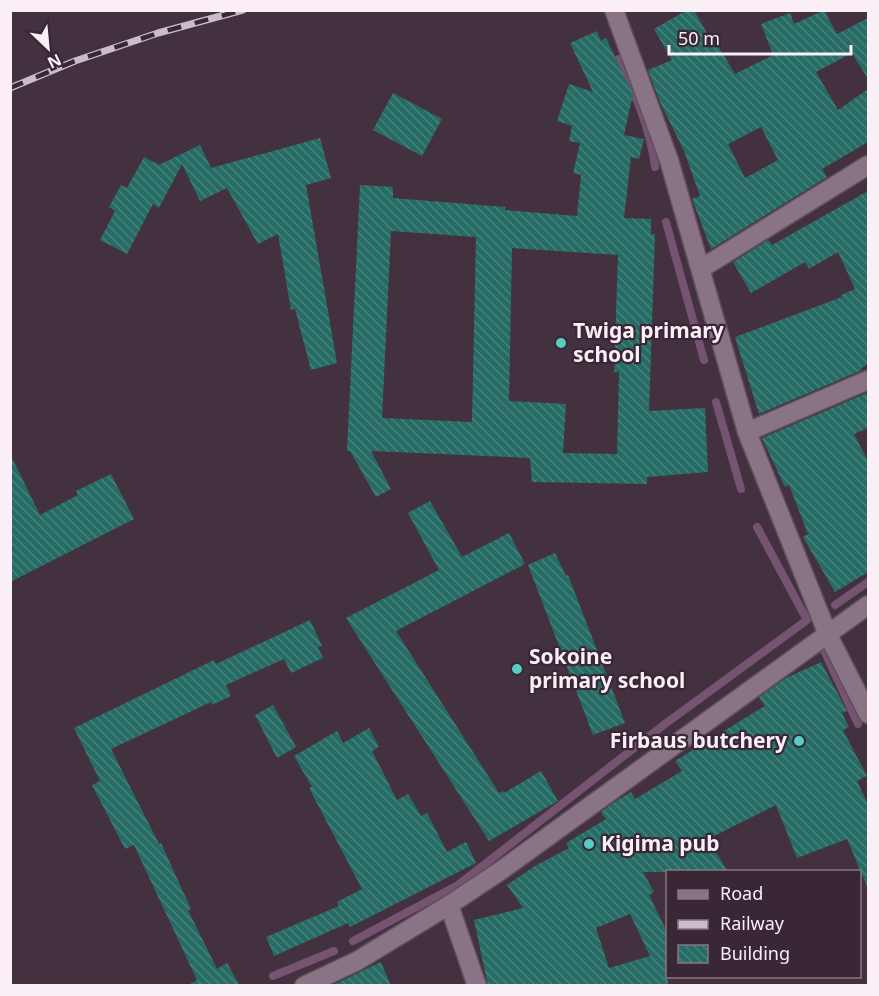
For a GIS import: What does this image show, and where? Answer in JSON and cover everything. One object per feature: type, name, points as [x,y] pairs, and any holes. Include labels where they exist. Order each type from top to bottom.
[{"type":"street","points":[[614,10],[669,160],[702,268],[747,432],[828,635],[868,714]]},
{"type":"street","points":[[702,268],[868,165]]},
{"type":"street","points":[[747,432],[868,380]]},
{"type":"street","points":[[304,986],[357,961],[450,905],[868,605]]},
{"type":"street","points":[[450,905],[477,986]]},
{"type":"building","points":[[687,10],[694,10],[709,37],[712,36],[735,74],[773,55],[761,24],[790,13],[794,24],[824,10],[837,34],[868,18],[868,79],[852,53],[816,72],[838,110],[868,89],[868,142],[822,169],[827,177],[711,249],[692,199],[700,196],[684,151],[660,102],[648,70],[672,60],[654,29]],"holes":[[[761,127],[778,160],[745,178],[728,144]]]},
{"type":"building","points":[[597,31],[601,41],[606,38],[633,94],[624,135],[644,139],[639,159],[631,157],[624,218],[651,219],[651,234],[655,234],[649,411],[705,408],[708,472],[647,477],[647,484],[532,482],[530,458],[371,451],[391,489],[376,497],[350,451],[347,451],[360,185],[393,187],[393,198],[505,207],[505,210],[577,216],[581,175],[573,173],[580,143],[569,141],[572,126],[557,121],[569,84],[593,92],[570,43]],"holes":[[[391,231],[476,237],[472,422],[382,418]],[[512,248],[618,255],[614,372],[619,372],[617,454],[563,453],[566,404],[509,401]]]},
{"type":"building","points":[[393,93],[442,119],[422,156],[373,130]]},
{"type":"building","points":[[320,138],[331,178],[306,185],[337,363],[311,370],[295,309],[291,310],[278,234],[258,244],[227,188],[200,201],[182,164],[159,208],[153,204],[127,254],[100,240],[115,211],[109,207],[121,185],[127,188],[144,157],[159,165],[200,145],[211,168]]},
{"type":"building","points":[[868,191],[868,364],[861,368],[862,370],[759,414],[735,337],[842,297],[841,295],[855,289],[838,252],[809,269],[805,262],[751,293],[733,262],[768,240],[772,245]]},
{"type":"building","points":[[867,393],[868,428],[854,434],[868,461],[868,572],[835,592],[803,537],[808,534],[789,485],[785,487],[762,438]]},
{"type":"building","points":[[10,454],[40,515],[78,495],[76,491],[111,474],[134,519],[10,582]]},
{"type":"building","points":[[430,501],[462,557],[509,533],[525,564],[396,631],[499,793],[503,791],[504,793],[541,771],[558,801],[489,841],[346,618],[439,570],[408,513]]},
{"type":"building","points":[[555,553],[566,576],[568,575],[625,723],[593,735],[528,565]]},
{"type":"building","points":[[310,620],[322,646],[318,647],[323,658],[291,673],[284,659],[226,685],[231,696],[212,705],[211,702],[111,749],[159,844],[161,843],[191,909],[188,910],[217,969],[227,963],[240,986],[187,986],[197,980],[134,845],[125,849],[92,785],[100,781],[74,728],[214,660],[216,664]]},
{"type":"building","points":[[821,662],[847,711],[842,713],[849,727],[843,730],[867,776],[857,781],[868,804],[868,889],[847,839],[797,858],[776,805],[708,839],[727,870],[643,872],[654,892],[649,895],[666,930],[668,986],[488,986],[474,920],[523,908],[507,885],[535,866],[569,848],[566,843],[606,819],[601,812],[613,803],[631,792],[635,799],[682,771],[675,761],[765,706],[759,697],[786,678]],"holes":[[[630,914],[650,956],[609,968],[596,928]]]},
{"type":"building","points":[[273,705],[296,747],[277,758],[255,715]]},
{"type":"building","points":[[369,728],[379,747],[372,751],[397,800],[408,794],[421,816],[427,813],[447,852],[466,842],[476,863],[350,927],[348,923],[274,956],[266,937],[339,906],[337,902],[362,889],[309,788],[312,787],[294,756],[337,731],[343,743]]},
{"type":"building","points":[[381,962],[391,986],[331,986],[368,968]]},
{"type":"waterway","points":[[619,59],[646,125],[655,167]]},
{"type":"waterway","points":[[666,222],[704,360]]},
{"type":"waterway","points":[[716,402],[741,489]]},
{"type":"waterway","points":[[353,941],[458,885],[665,724],[807,620],[757,527]]},
{"type":"waterway","points":[[835,605],[868,582]]},
{"type":"waterway","points":[[823,648],[858,724]]},
{"type":"waterway","points":[[273,976],[334,951]]},
{"type":"railway","points":[[10,88],[75,61],[158,33],[243,10]]},
{"type":"place","name":"Twiga primary school","points":[[561,343]]},
{"type":"place","name":"Sokoine primary school","points":[[517,669]]},
{"type":"place","name":"Firbaus butchery","points":[[799,741]]},
{"type":"place","name":"Kigima pub","points":[[589,844]]}]
